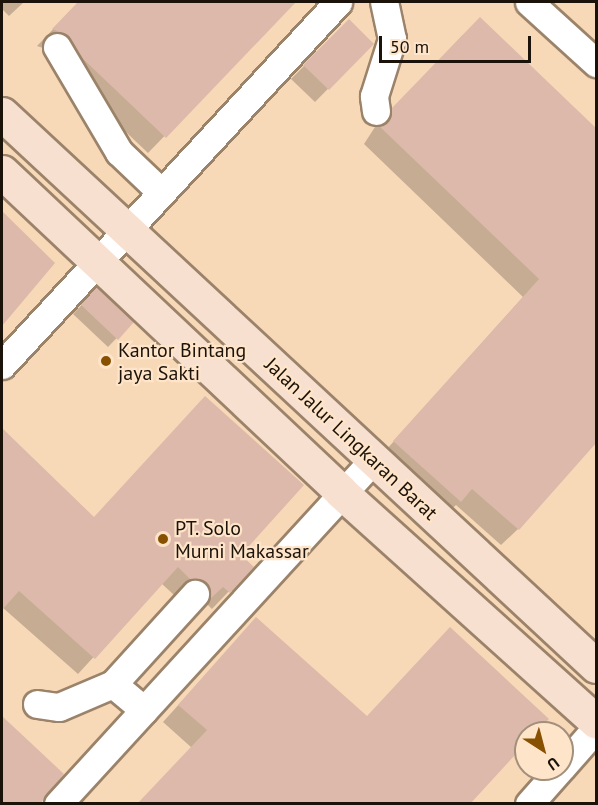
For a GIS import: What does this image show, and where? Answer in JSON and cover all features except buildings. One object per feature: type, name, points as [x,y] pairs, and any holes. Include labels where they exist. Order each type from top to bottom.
[{"type":"main road","name":"Jalan Jalur Lingkaran Barat","points":[[2,114],[128,227],[372,461],[597,666]]},
{"type":"main road","points":[[2,172],[341,492],[597,722]]},
{"type":"street","points":[[2,365],[338,2]]},
{"type":"street","points":[[376,111],[374,96],[392,39],[384,2]]},
{"type":"street","points":[[529,2],[597,63]]},
{"type":"street","points":[[57,47],[119,152],[161,192]]},
{"type":"street","points":[[58,804],[341,492],[372,461]]},
{"type":"street","points":[[37,705],[59,708],[113,684],[195,594]]},
{"type":"street","points":[[113,684],[144,710]]},
{"type":"street","points":[[574,754],[597,728]]},
{"type":"street","points":[[529,804],[549,781]]},
{"type":"shaded area","points":[[2,2],[596,2],[596,803],[2,804]]},
{"type":"place","name":"Kantor Bintang jaya Sakti","points":[[106,361]]},
{"type":"place","name":"PT. Solo Murni Makassar","points":[[163,539]]}]
